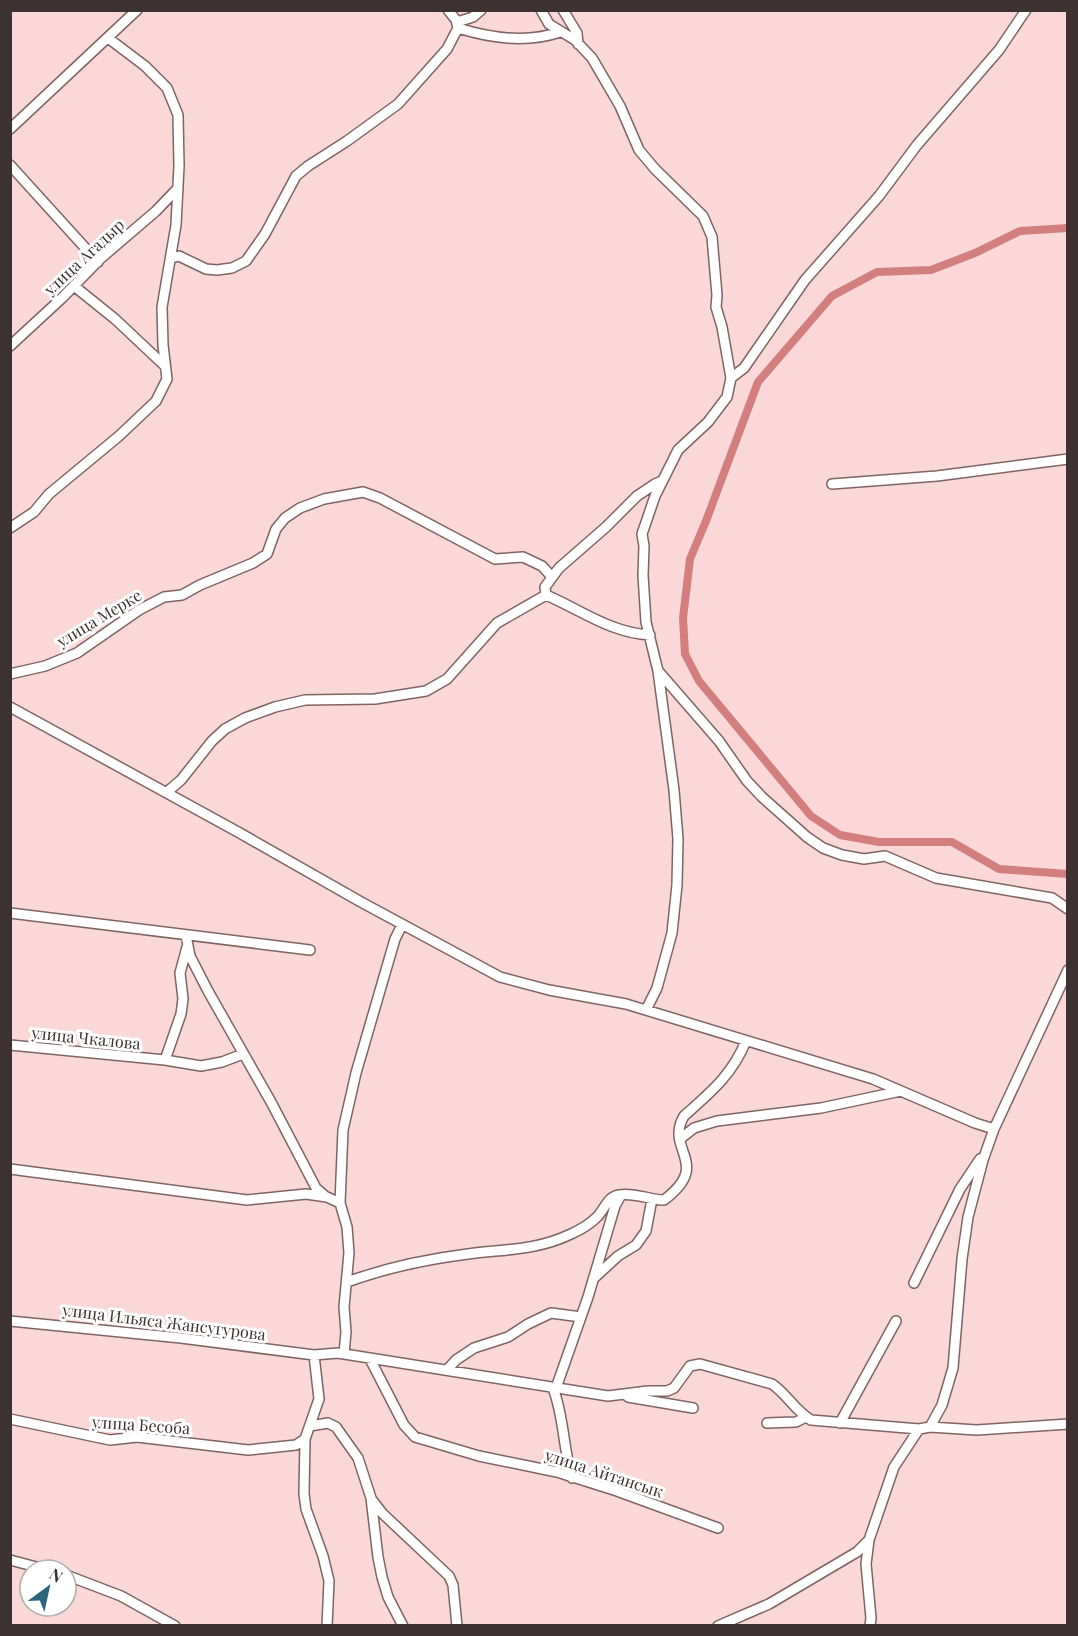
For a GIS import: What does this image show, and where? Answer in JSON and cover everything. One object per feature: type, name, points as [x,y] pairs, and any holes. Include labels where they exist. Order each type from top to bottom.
[{"type":"street","points":[[10,129],[137,10]]},
{"type":"street","points":[[171,258],[179,256],[206,269],[217,270],[232,268],[246,261],[265,234],[296,176],[398,104],[447,49],[458,25],[481,10]]},
{"type":"street","points":[[541,10],[549,24],[578,44],[592,58],[621,106],[639,150],[703,216],[712,237],[716,307],[731,378],[727,398],[708,422],[678,450],[645,520],[642,534],[646,622],[658,671],[674,790],[678,839],[677,885],[672,933],[657,988],[646,1010]]},
{"type":"street","points":[[563,10],[577,33],[578,44]]},
{"type":"street","points":[[731,378],[744,368],[805,280],[879,196],[917,145],[999,50],[1026,10]]},
{"type":"street","points":[[450,11],[458,25],[486,36],[547,36],[560,32]]},
{"type":"street","points":[[10,528],[34,512],[49,494],[156,401],[167,378],[162,307],[176,225],[178,115],[167,88],[146,66],[108,38]]},
{"type":"street","points":[[10,165],[98,262]]},
{"type":"street","name":"улица Агадыр","points":[[10,346],[178,188]]},
{"type":"street","points":[[74,286],[165,366]]},
{"type":"street","points":[[832,484],[937,476],[1068,459]]},
{"type":"street","points":[[546,595],[545,587],[552,577],[637,496],[662,482]]},
{"type":"street","name":"улица Мерке","points":[[10,674],[45,666],[77,653],[139,610],[164,597],[182,595],[200,585],[254,563],[267,554],[276,529],[285,518],[300,508],[324,499],[363,492],[380,498],[495,559],[523,557],[532,560],[542,566],[552,577]]},
{"type":"street","points":[[546,595],[608,626],[636,635],[650,635]]},
{"type":"street","points":[[167,792],[181,780],[212,741],[225,729],[245,717],[305,700],[375,699],[426,691],[447,679],[497,623],[546,595]]},
{"type":"street","points":[[658,671],[719,741],[747,781],[807,837],[823,848],[842,855],[864,859],[885,856],[936,878],[1068,900]]},
{"type":"street","points":[[10,706],[483,969],[514,982],[589,996],[646,1010],[873,1079],[994,1129]]},
{"type":"street","points":[[1052,898],[1068,909]]},
{"type":"street","points":[[10,913],[310,950]]},
{"type":"street","points":[[344,1354],[346,1332],[344,1307],[349,1253],[347,1227],[340,1203],[343,1130],[356,1073],[395,939],[402,925]]},
{"type":"street","points":[[186,935],[187,945],[208,991],[271,1102],[316,1188],[327,1197],[340,1203]]},
{"type":"street","points":[[162,1060],[181,1014],[183,999],[180,973],[187,945]]},
{"type":"street","points":[[930,1427],[942,1405],[953,1368],[965,1238],[971,1206],[988,1147],[994,1129],[1068,970]]},
{"type":"street","points":[[347,1282],[396,1267],[438,1258],[523,1250],[540,1245],[570,1235],[587,1225],[599,1215],[610,1198],[621,1195],[629,1194],[664,1200],[683,1182],[688,1168],[678,1133],[680,1122],[719,1085],[733,1067],[746,1041]]},
{"type":"street","name":"улица Чкалова","points":[[10,1045],[201,1066],[222,1062],[243,1054]]},
{"type":"street","points":[[680,1138],[694,1128],[717,1121],[821,1108],[901,1091]]},
{"type":"street","points":[[915,1283],[960,1189],[988,1147]]},
{"type":"street","points":[[10,1169],[247,1200],[306,1194],[327,1197]]},
{"type":"street","points":[[572,1478],[566,1458],[559,1403],[554,1388],[581,1317],[615,1206],[621,1195]]},
{"type":"street","points":[[593,1279],[618,1256],[636,1245],[646,1231],[652,1199]]},
{"type":"street","points":[[447,1370],[456,1360],[474,1348],[508,1336],[551,1313],[581,1317]]},
{"type":"street","name":"улица Ильяса Жансугурова","points":[[10,1321],[181,1338],[314,1355],[344,1354],[554,1388],[608,1396],[617,1395]]},
{"type":"street","points":[[840,1423],[896,1321]]},
{"type":"street","points":[[314,1355],[319,1399],[305,1439],[304,1482],[306,1509],[311,1529],[320,1549],[329,1581],[327,1626]]},
{"type":"street","name":"улица Айтансык","points":[[370,1359],[410,1433],[415,1437],[479,1456],[557,1472],[718,1528]]},
{"type":"street","points":[[617,1395],[668,1391],[674,1388],[690,1366],[700,1364],[772,1384],[782,1390],[798,1410],[811,1420],[949,1430],[1005,1429],[1068,1424]]},
{"type":"street","points":[[617,1395],[693,1408]]},
{"type":"street","points":[[767,1423],[796,1422],[806,1417]]},
{"type":"street","name":"улица Бесоба","points":[[10,1419],[110,1440],[138,1437],[248,1450],[296,1445],[305,1439]]},
{"type":"street","points":[[310,1426],[328,1423],[336,1427],[358,1458],[370,1498],[382,1577],[388,1597],[403,1626]]},
{"type":"street","points":[[870,1626],[866,1564],[869,1540],[894,1467],[919,1429]]},
{"type":"street","points":[[370,1498],[381,1513],[449,1576],[453,1586],[458,1626]]},
{"type":"street","points":[[718,1626],[769,1604],[857,1552],[869,1540]]},
{"type":"street","points":[[78,1580],[121,1596],[175,1626]]},
{"type":"waterway","points":[[1068,228],[1020,231],[975,253],[931,270],[877,272],[832,296],[758,382],[690,559],[683,618],[685,654],[699,681],[811,816],[840,835],[879,842],[952,842],[999,869],[1068,874]]}]
